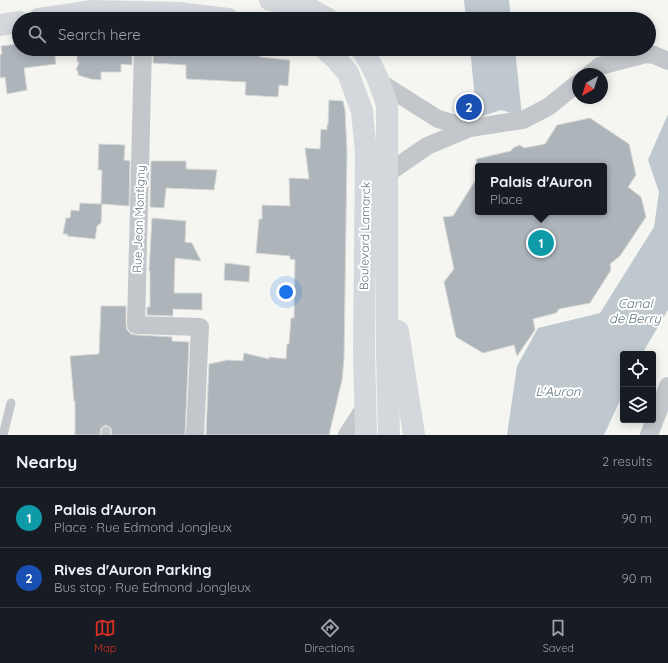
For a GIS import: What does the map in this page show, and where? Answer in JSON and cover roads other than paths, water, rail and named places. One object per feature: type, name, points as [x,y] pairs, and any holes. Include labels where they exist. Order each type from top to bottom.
[{"type":"main road","points":[[270,0],[301,4],[315,12]]},
{"type":"main road","points":[[86,12],[103,12]]},
{"type":"main road","points":[[0,25],[12,23]]},
{"type":"main road","name":"Boulevard Lamarck","points":[[333,56],[348,73],[362,111],[366,153],[366,435]]},
{"type":"main road","name":"Boulevard Lamarck","points":[[367,56],[381,83],[387,106],[387,352],[389,435]]},
{"type":"main road","name":"Boulevard Lamarck","points":[[387,271],[414,435]]},
{"type":"street","name":"Rue Jean Montigny","points":[[144,56],[136,325],[200,327],[195,435]]},
{"type":"street","points":[[598,68],[600,66],[638,56]]},
{"type":"street","points":[[656,56],[668,61]]},
{"type":"street","points":[[381,83],[438,119],[476,127]]},
{"type":"street","points":[[388,173],[427,146],[476,127],[523,120],[548,107],[572,88]]},
{"type":"street","points":[[649,435],[668,386]]},
{"type":"street","points":[[348,435],[365,407]]},
{"type":"lane","points":[[3,435],[11,403]]},
{"type":"water","points":[[464,0],[509,0],[510,12],[465,12]]},
{"type":"water","points":[[471,56],[516,56],[522,116],[501,110],[477,118]]},
{"type":"water","points":[[668,114],[668,310],[644,351],[620,351],[620,400],[604,435],[507,435],[517,366],[538,328],[600,313],[654,227],[659,192],[648,160]]},
{"type":"place","name":"Rives d'Auron Parking","points":[[469,107]]},
{"type":"place","name":"Palais d'Auron","points":[[541,243]]},
{"type":"water label","name":"Canal de Berry","points":[[635,310]]},
{"type":"water label","name":"L'Auron","points":[[558,391]]}]
